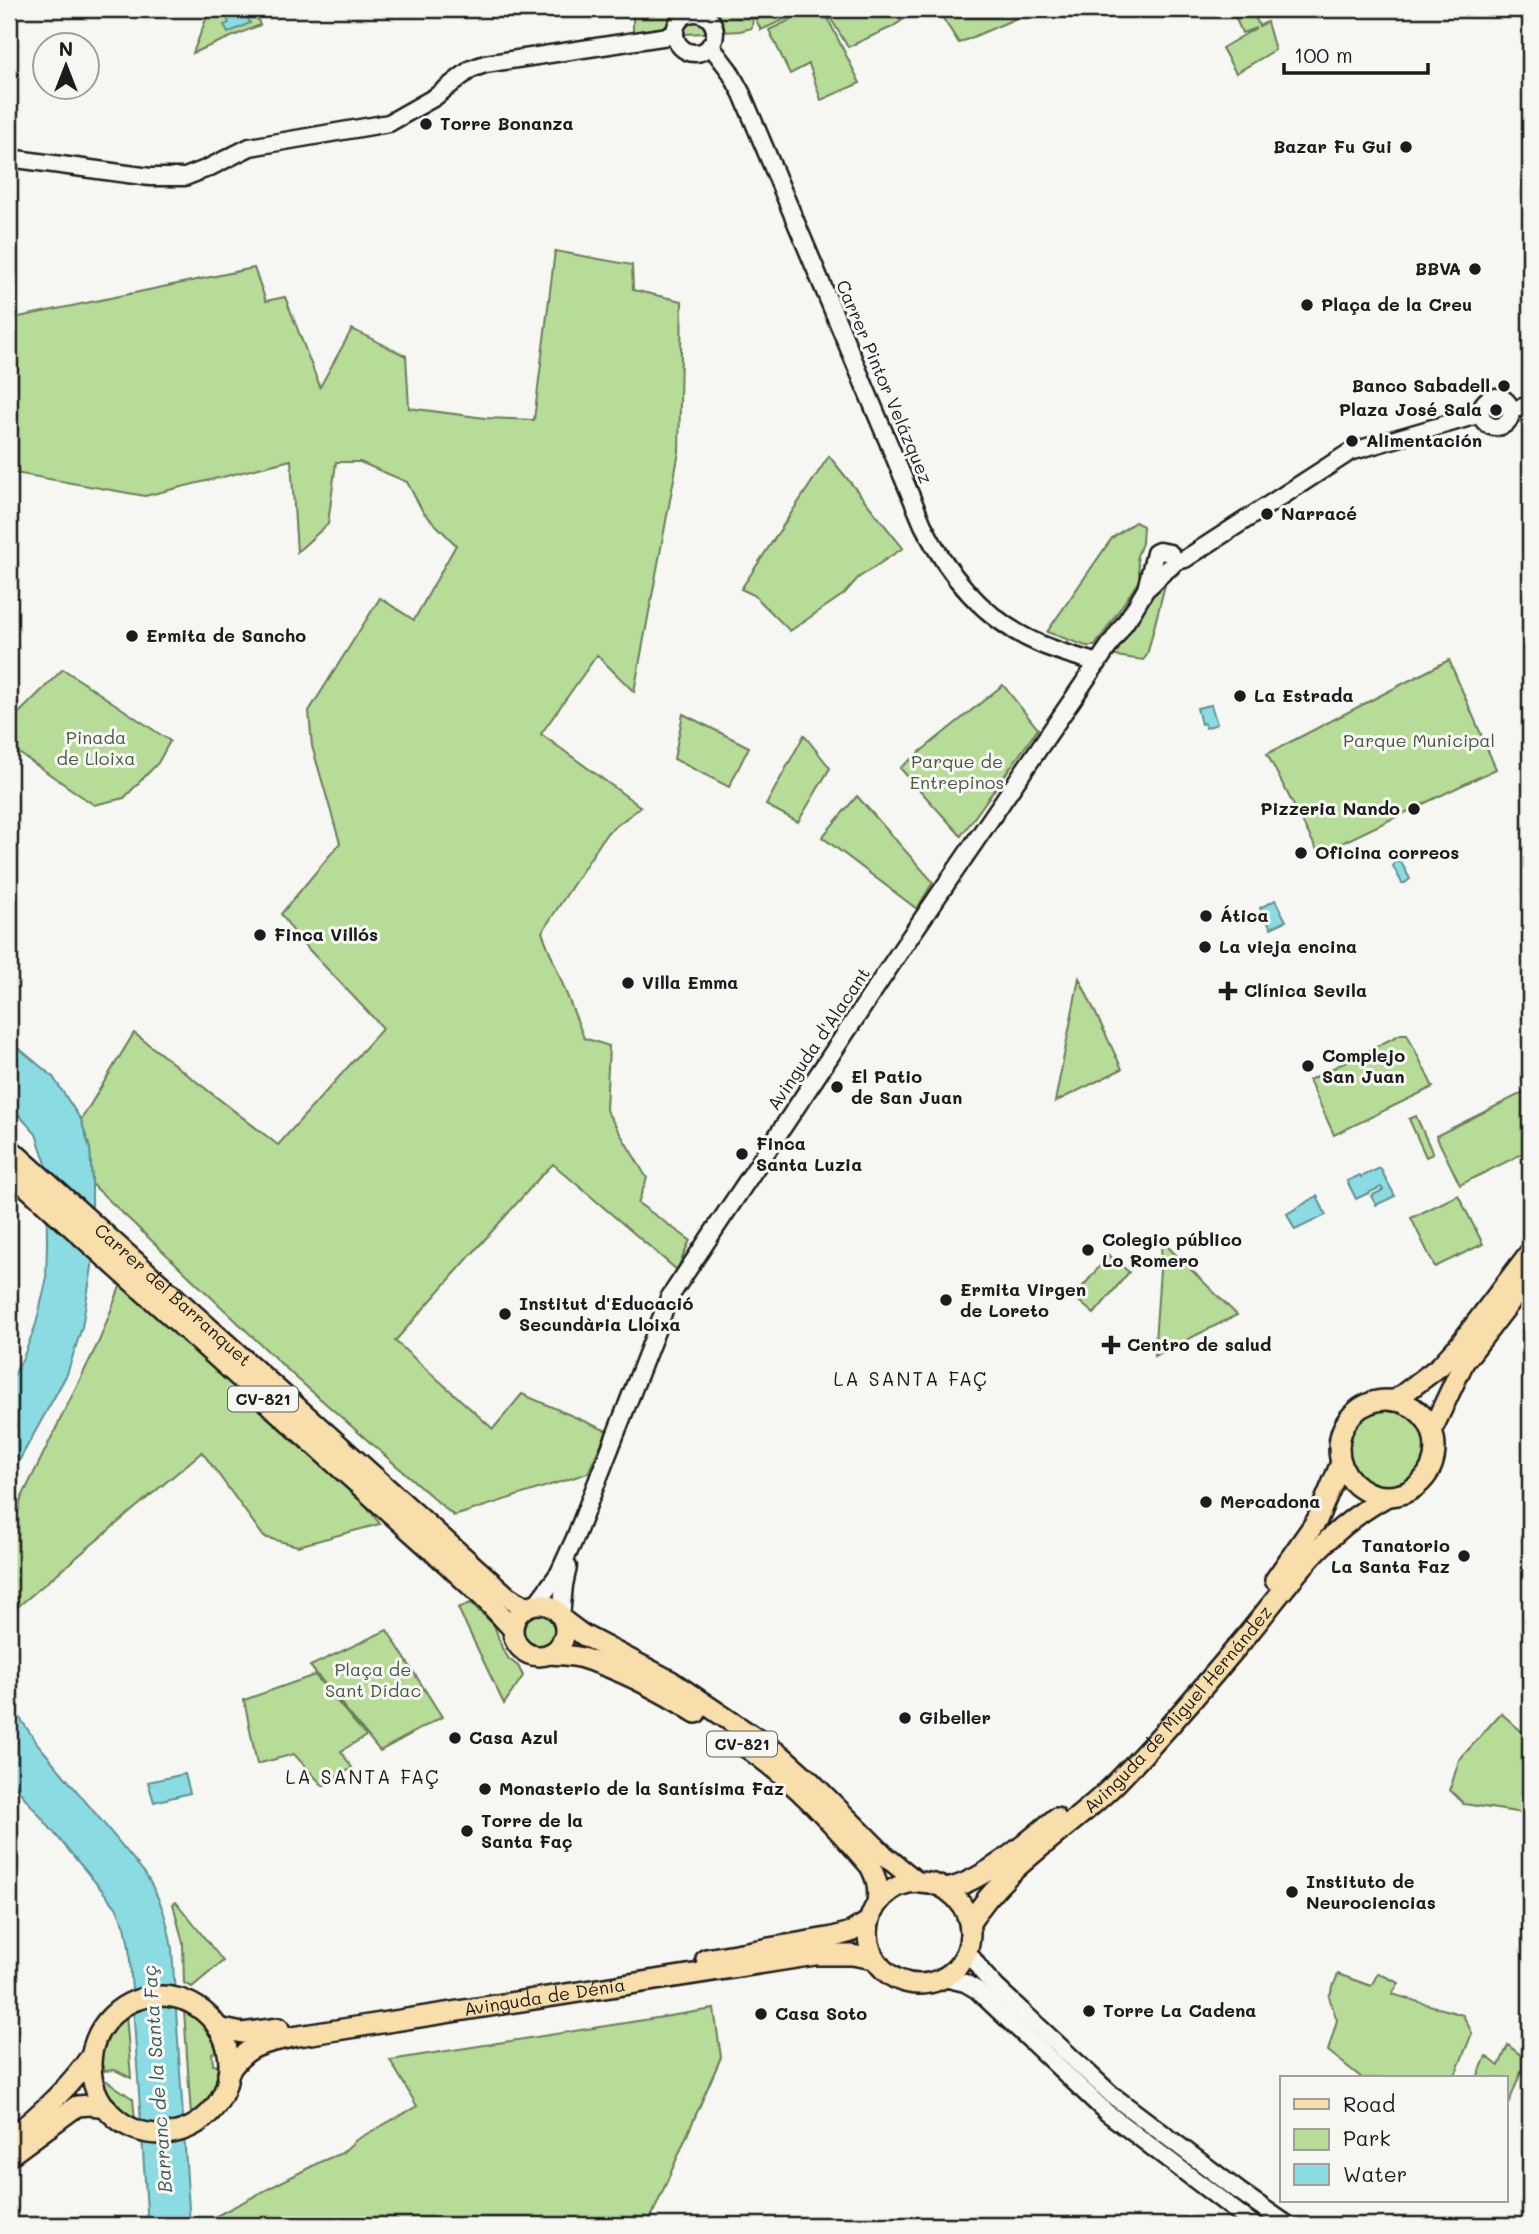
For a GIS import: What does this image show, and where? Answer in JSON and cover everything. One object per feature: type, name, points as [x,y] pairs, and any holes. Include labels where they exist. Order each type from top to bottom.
[{"type":"main road","name":"Carrer del Barranquet","points":[[11,1158],[23,1185],[481,1595],[512,1628]]},
{"type":"main road","name":"Carrer del Barranquet","points":[[11,1158],[117,1246],[508,1597],[531,1606]]},
{"type":"main road","points":[[1394,1401],[1440,1366],[1530,1252]]},
{"type":"main road","points":[[1432,1430],[1464,1362],[1530,1276]]},
{"type":"main road","points":[[1394,1401],[1413,1408],[1432,1430],[1434,1461],[1428,1474],[1410,1490],[1386,1497],[1363,1490],[1346,1474],[1341,1463],[1339,1441],[1347,1421],[1354,1413],[1373,1402],[1394,1401]]},
{"type":"main road","name":"Avinguda de Miguel Hernández","points":[[946,1889],[971,1881],[1014,1852],[1100,1783],[1131,1751],[1282,1571],[1317,1520],[1341,1463]]},
{"type":"main road","name":"Avinguda de Miguel Hernández","points":[[970,1923],[982,1902],[999,1884],[1096,1804],[1159,1739],[1318,1548],[1361,1510],[1386,1497]]},
{"type":"main road","name":"CV-821","points":[[531,1606],[551,1607],[583,1635],[671,1681],[782,1756],[884,1855],[916,1881],[946,1889]]},
{"type":"main road","points":[[512,1628],[518,1614],[531,1606]]},
{"type":"main road","points":[[549,1654],[558,1648],[563,1640],[565,1631],[562,1619]]},
{"type":"main road","name":"CV-821","points":[[512,1628],[515,1642],[528,1654],[580,1657],[659,1690],[756,1754],[813,1803],[870,1866],[879,1891],[877,1902]]},
{"type":"main road","points":[[916,1881],[894,1888],[877,1902],[869,1921],[867,1937],[874,1959],[882,1969],[905,1982],[931,1983],[944,1978],[962,1962],[967,1951],[970,1923],[962,1904],[946,1889]]},
{"type":"main road","name":"Avinguda de Dénia","points":[[218,2028],[242,2033],[261,2032],[390,2008],[724,1956],[833,1937],[851,1932],[869,1921]]},
{"type":"main road","name":"Avinguda de Dénia","points":[[228,2073],[243,2053],[252,2048],[306,2034],[815,1955],[852,1955],[874,1959]]},
{"type":"main road","points":[[159,1996],[180,1999],[203,2011],[218,2028],[228,2054],[228,2073],[223,2091],[214,2107],[192,2125],[181,2130],[158,2133],[135,2129],[106,2108],[94,2086],[91,2056],[105,2022],[128,2003],[159,1996]]},
{"type":"main road","points":[[9,2139],[42,2114],[74,2080],[91,2056]]},
{"type":"main road","points":[[9,2156],[77,2106],[106,2108]]},
{"type":"street","points":[[695,11],[713,24],[714,39],[702,52],[689,52],[679,46],[675,35],[681,18],[695,11]]},
{"type":"street","points":[[9,158],[149,177],[185,177],[250,147],[390,123],[435,97],[471,69],[485,64],[675,35]]},
{"type":"street","name":"Carrer Pintor Velázquez","points":[[710,45],[729,70],[742,94],[923,525],[943,562],[970,595],[1004,624],[1040,644],[1098,663]]},
{"type":"street","name":"Avinguda d'Alacant","points":[[531,1606],[559,1573],[575,1538],[669,1298],[901,950],[1163,567],[1185,559],[1350,452],[1481,414],[1483,404],[1490,398],[1504,399],[1512,410],[1530,405]]},
{"type":"street","name":"Avinguda d'Alacant","points":[[562,1619],[564,1585],[575,1538]]},
{"type":"street","points":[[967,1951],[989,1980],[1112,2095],[1239,2192],[1288,2225]]},
{"type":"street","points":[[944,1978],[965,1983],[977,1990],[1106,2112],[1254,2225]]},
{"type":"green space","points":[[210,9],[254,9],[260,25],[193,53]]},
{"type":"green space","points":[[633,9],[804,9],[761,30],[753,14],[752,28],[740,31],[633,37]]},
{"type":"green space","points":[[807,9],[823,9],[860,83],[821,100],[809,64],[790,74],[769,30]]},
{"type":"green space","points":[[825,9],[919,9],[892,27],[848,47]]},
{"type":"green space","points":[[947,9],[1038,9],[959,43],[940,14]]},
{"type":"green space","points":[[1232,9],[1252,9],[1259,26],[1267,22],[1275,50],[1236,73],[1222,48],[1256,28],[1242,33]]},
{"type":"green space","points":[[555,251],[632,265],[633,290],[682,301],[679,452],[634,692],[597,655],[541,734],[641,807],[607,833],[542,932],[584,1038],[609,1046],[606,1110],[647,1178],[638,1203],[690,1240],[677,1270],[553,1164],[395,1341],[493,1429],[522,1394],[607,1431],[588,1473],[454,1516],[292,1374],[92,1184],[90,1149],[81,1120],[134,1033],[278,1145],[383,1028],[299,939],[281,914],[340,843],[312,746],[309,711],[380,598],[414,620],[456,545],[423,512],[407,482],[360,462],[336,462],[328,524],[297,552],[291,460],[145,496],[9,472],[9,319],[254,268],[266,301],[285,297],[320,387],[352,329],[406,356],[409,408],[485,418],[534,420]]},
{"type":"green space","points":[[829,456],[903,548],[858,578],[844,594],[790,631],[754,595],[741,589]]},
{"type":"green space","points":[[1135,522],[1143,526],[1142,543],[1137,556],[1140,579],[1095,646],[1086,646],[1047,632],[1112,538]]},
{"type":"green space","points":[[1163,583],[1165,585],[1147,655],[1143,660],[1116,656],[1113,651],[1152,593]]},
{"type":"green space","name":"Parque Municipal","points":[[1449,660],[1496,769],[1319,854],[1267,754]]},
{"type":"green space","name":"Pinada de Lloixa","points":[[63,669],[170,741],[158,763],[124,798],[94,805],[19,753],[9,740],[9,723]]},
{"type":"green space","name":"Parque de Entrepinos","points":[[1003,685],[1038,729],[961,836],[900,768]]},
{"type":"green space","points":[[683,714],[749,747],[729,787],[674,759]]},
{"type":"green space","points":[[804,735],[830,768],[798,822],[766,805]]},
{"type":"green space","points":[[857,796],[933,882],[917,909],[822,837]]},
{"type":"green space","points":[[1079,978],[1122,1069],[1055,1102]]},
{"type":"green space","points":[[1401,1034],[1407,1034],[1433,1087],[1334,1135],[1309,1080]]},
{"type":"green space","points":[[1530,1089],[1530,1150],[1460,1185],[1436,1136]]},
{"type":"green space","points":[[1416,1116],[1433,1154],[1426,1157],[1409,1119]]},
{"type":"green space","points":[[1458,1195],[1483,1244],[1435,1267],[1411,1218]]},
{"type":"green space","points":[[1162,1241],[1237,1315],[1154,1356]]},
{"type":"green space","points":[[1109,1255],[1129,1272],[1094,1314],[1074,1297]]},
{"type":"green space","points":[[121,1284],[346,1480],[380,1524],[298,1546],[264,1537],[202,1452],[9,1614],[9,1541],[22,1497],[100,1339]]},
{"type":"green space","points":[[1388,1406],[1411,1413],[1423,1425],[1430,1448],[1423,1471],[1411,1483],[1388,1490],[1365,1483],[1353,1471],[1346,1448],[1353,1425],[1365,1413]]},
{"type":"green space","points":[[471,1603],[494,1625],[502,1648],[523,1676],[504,1704],[458,1608]]},
{"type":"green space","points":[[540,1614],[552,1618],[556,1630],[552,1642],[540,1646],[528,1642],[524,1630],[528,1618]]},
{"type":"green space","name":"Plaça de Sant Dídac","points":[[387,1630],[442,1717],[380,1751],[310,1666]]},
{"type":"green space","points":[[315,1675],[366,1736],[341,1751],[352,1768],[323,1786],[294,1754],[257,1764],[244,1700]]},
{"type":"green space","points":[[1501,1713],[1530,1739],[1530,1814],[1464,1804],[1450,1790],[1459,1760]]},
{"type":"green space","points":[[176,1902],[223,1961],[192,1987],[184,1983],[183,1943],[173,1904]]},
{"type":"green space","points":[[1378,1973],[1399,1983],[1392,1994],[1463,2015],[1472,2033],[1455,2076],[1359,2076],[1328,2051],[1337,2020],[1329,1997],[1338,1974],[1371,1986]]},
{"type":"green space","points":[[714,2009],[721,2057],[648,2225],[217,2225],[216,2216],[342,2153],[356,2140],[417,2106],[390,2060]]},
{"type":"green space","points":[[184,2010],[201,2022],[213,2039],[218,2052],[212,2053],[213,2065],[219,2066],[211,2094],[203,2106],[191,2116]]},
{"type":"green space","points":[[126,2014],[131,2078],[115,2070],[104,2071],[104,2066],[99,2066],[106,2037]]},
{"type":"green space","points":[[1508,2045],[1526,2059],[1508,2105],[1508,2076],[1478,2076],[1486,2056],[1499,2066]]},
{"type":"green space","points":[[107,2081],[133,2099],[135,2121],[118,2110],[106,2095],[101,2082]]},
{"type":"water","points":[[239,12],[241,15],[246,13],[250,23],[228,33],[224,25],[229,23],[227,18]]},
{"type":"water","points":[[1211,705],[1217,724],[1206,728],[1204,723],[1201,724],[1197,708]]},
{"type":"water","points":[[1399,861],[1410,879],[1405,883],[1402,883],[1393,866]]},
{"type":"water","points":[[1275,900],[1286,921],[1271,928],[1260,908]]},
{"type":"water","points":[[9,1040],[53,1077],[81,1120],[90,1149],[92,1267],[82,1327],[67,1374],[9,1479],[9,1384],[36,1324],[46,1282],[47,1242],[46,1164],[36,1134],[9,1104]]},
{"type":"water","points":[[1380,1168],[1395,1196],[1376,1205],[1371,1196],[1383,1190],[1381,1187],[1356,1199],[1347,1181]]},
{"type":"water","points":[[1317,1196],[1326,1215],[1295,1230],[1287,1214]]},
{"type":"water","name":"Barranc de la Santa Faç","points":[[9,1702],[37,1743],[144,1872],[162,1909],[172,1949],[190,2225],[148,2225],[129,1947],[125,1926],[116,1907],[9,1779]]},
{"type":"water","points":[[185,1774],[190,1793],[154,1802],[148,1782]]},
{"type":"place","name":"Torre Bonanza","points":[[426,124]]},
{"type":"place","name":"Bazar Fu Gui","points":[[1406,147]]},
{"type":"place","name":"BBVA","points":[[1475,269]]},
{"type":"place","name":"Plaça de la Creu","points":[[1307,305]]},
{"type":"place","name":"Banco Sabadell","points":[[1504,386]]},
{"type":"place","name":"Plaza José Sala","points":[[1496,410]]},
{"type":"place","name":"Alimentación","points":[[1352,441]]},
{"type":"place","name":"Narracé","points":[[1267,514]]},
{"type":"place","name":"Ermita de Sancho","points":[[132,636]]},
{"type":"place","name":"La Estrada","points":[[1240,696]]},
{"type":"place","name":"Pizzeria Nando","points":[[1414,809]]},
{"type":"place","name":"Oficina correos","points":[[1301,853]]},
{"type":"place","name":"Ática","points":[[1206,916]]},
{"type":"place","name":"Finca Villós","points":[[260,935]]},
{"type":"place","name":"La vieja encina","points":[[1205,947]]},
{"type":"place","name":"Villa Emma","points":[[628,983]]},
{"type":"place","name":"Clínica Sevila","points":[[1228,991]]},
{"type":"place","name":"Complejo San Juan","points":[[1308,1066]]},
{"type":"place","name":"El Patio de San Juan","points":[[837,1087]]},
{"type":"place","name":"Finca Santa Luzia","points":[[742,1154]]},
{"type":"place","name":"Colegio público Lo Romero","points":[[1088,1250]]},
{"type":"place","name":"Ermita Virgen de Loreto","points":[[946,1300]]},
{"type":"place","name":"Institut d'Educació Secundària Lloixa","points":[[505,1314]]},
{"type":"place","name":"Centro de salud","points":[[1111,1345]]},
{"type":"place","name":"Mercadona","points":[[1206,1502]]},
{"type":"place","name":"Tanatorio La Santa Faz","points":[[1464,1556]]},
{"type":"place","name":"Gibeller","points":[[905,1718]]},
{"type":"place","name":"Casa Azul","points":[[455,1738]]},
{"type":"place","name":"Monasterio de la Santísima Faz","points":[[485,1789]]},
{"type":"place","name":"Torre de la Santa Faç","points":[[467,1831]]},
{"type":"place","name":"Instituto de Neurociencias","points":[[1292,1892]]},
{"type":"place","name":"Torre La Cadena","points":[[1089,2011]]},
{"type":"place","name":"Casa Soto","points":[[761,2014]]},
{"type":"district","name":"LA SANTA FAÇ","points":[[911,1379]]},
{"type":"district","name":"LA SANTA FAÇ","points":[[363,1777]]}]
